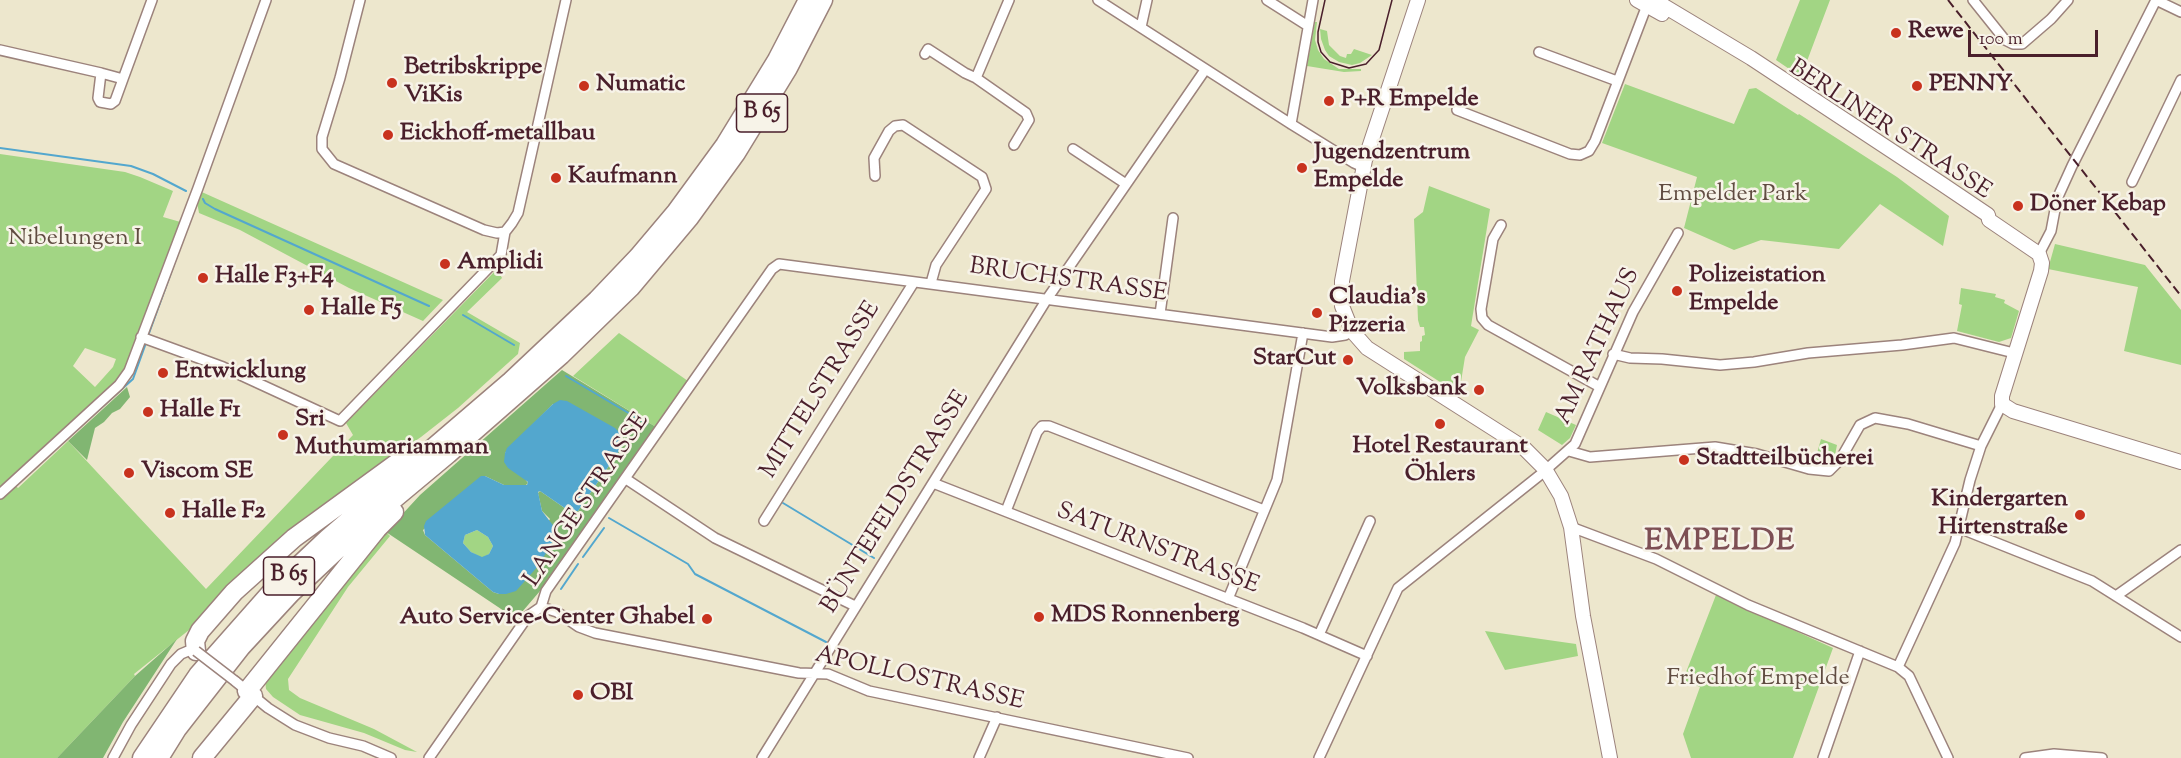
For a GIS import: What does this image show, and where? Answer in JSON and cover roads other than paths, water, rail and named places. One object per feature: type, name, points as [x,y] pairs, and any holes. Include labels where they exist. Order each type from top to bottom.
[{"type":"highway","name":"B 65","points":[[142,758],[198,675],[274,589],[328,538],[511,381],[597,300],[638,257],[676,212],[725,145],[777,60],[808,0]]},
{"type":"highway","name":"B 65","points":[[159,758],[209,687],[270,614],[370,519],[448,454],[569,347],[631,287],[689,218],[763,112],[823,0]]},
{"type":"highway","points":[[196,651],[195,641],[208,621],[234,592],[294,538],[402,458],[464,420]]},
{"type":"highway","points":[[202,758],[245,689],[377,529],[448,454]]},
{"type":"street","points":[[101,73],[98,98],[100,102],[111,104],[115,101],[152,0]]},
{"type":"street","points":[[0,494],[119,385],[129,370],[266,0]]},
{"type":"street","points":[[360,0],[322,137],[322,149],[334,164],[484,230],[505,232]]},
{"type":"street","points":[[141,337],[223,367],[340,421],[501,255],[505,232],[518,213],[566,0]]},
{"type":"street","points":[[976,78],[1009,0]]},
{"type":"street","points":[[1098,0],[1291,124],[1363,167]]},
{"type":"street","points":[[1141,27],[1147,0]]},
{"type":"street","points":[[1268,0],[1308,26]]},
{"type":"street","points":[[1291,124],[1313,0]]},
{"type":"street","points":[[1418,0],[1363,167],[1341,287],[1342,306],[1352,332],[1367,348],[1524,448],[1545,469],[1561,496],[1570,527],[1583,616],[1610,758]]},
{"type":"street","points":[[1973,0],[2005,40],[2013,44],[2022,44],[2051,19],[2068,0]]},
{"type":"street","points":[[1898,667],[1955,543],[1970,480],[1981,446],[2002,404],[2002,396],[2014,353],[2041,271],[2042,264],[2039,254],[2051,231],[2057,199],[2156,0],[2181,12]]},
{"type":"street","points":[[1457,110],[1570,154],[1580,155],[1589,151],[1595,141],[1647,1]]},
{"type":"street","name":"BERLINER STRASSE","points":[[1647,1],[1750,58],[1808,95],[1988,215],[1989,220],[2039,254]]},
{"type":"street","points":[[925,54],[928,49],[1026,112],[1029,120],[1014,145]]},
{"type":"street","points":[[0,50],[123,79]]},
{"type":"street","points":[[1539,52],[1617,81]]},
{"type":"street","name":"BÜNTEFELDSTRASSE","points":[[762,758],[1047,299],[1205,69]]},
{"type":"street","points":[[2132,182],[2181,80]]},
{"type":"street","points":[[875,176],[874,158],[889,131],[895,126],[903,125],[982,177],[986,189],[936,265],[932,283]]},
{"type":"street","points":[[1073,149],[1126,184]]},
{"type":"street","points":[[1160,314],[1173,218]]},
{"type":"street","points":[[1501,225],[1493,239],[1481,309],[1482,318],[1488,326],[1599,387]]},
{"type":"street","name":"AM RATHAUS","points":[[1319,758],[1398,588],[1569,452],[1575,444],[1633,312],[1678,233]]},
{"type":"street","name":"BRUCHSTRASSE","points":[[779,264],[1332,337],[1352,332]]},
{"type":"street","name":"LANGE STRASSE","points":[[429,758],[528,616],[541,607],[546,591],[772,269],[779,264]]},
{"type":"street","name":"MITTELSTRASSE","points":[[764,521],[914,282]]},
{"type":"street","points":[[1228,599],[1277,480],[1303,333]]},
{"type":"street","points":[[1613,354],[1630,358],[1662,358],[1720,365],[1808,353],[1902,345],[1944,338],[1954,338],[2014,353]]},
{"type":"street","points":[[2002,404],[2013,411],[2181,462]]},
{"type":"street","points":[[1569,452],[1590,457],[1716,447],[1757,454],[1809,469],[1829,471],[1840,460],[1860,425],[1875,418],[1908,424],[1981,446]]},
{"type":"street","points":[[1006,511],[1037,432],[1042,426],[1049,426],[1264,510]]},
{"type":"street","points":[[626,479],[715,538],[855,606]]},
{"type":"street","name":"SATURNSTRASSE","points":[[933,483],[1367,656]]},
{"type":"street","points":[[1319,635],[1370,520]]},
{"type":"street","points":[[1570,527],[1656,559],[1748,605],[1898,667],[1909,676],[1948,758]]},
{"type":"street","points":[[1959,528],[2092,581],[2181,637]]},
{"type":"street","points":[[2116,596],[2181,550]]},
{"type":"street","name":"APOLLOSTRASSE","points":[[541,607],[556,612],[579,627],[595,633],[799,673],[828,674],[869,691],[1188,758]]},
{"type":"street","points":[[113,758],[131,725],[171,664],[181,654],[188,651],[196,651],[294,725],[329,738],[363,746],[391,758]]},
{"type":"street","points":[[1823,758],[1860,651]]},
{"type":"street","points":[[979,758],[997,717]]},
{"type":"street","points":[[2025,758],[2054,754],[2102,758]]},
{"type":"water","points":[[560,400],[567,401],[615,428],[620,433],[619,451],[578,511],[569,511],[540,491],[538,492],[542,511],[555,528],[554,539],[539,565],[516,591],[499,594],[493,592],[425,535],[424,526],[426,521],[481,476],[504,485],[527,485],[528,482],[508,468],[504,462],[505,453],[507,448]],"holes":[[[477,530],[488,537],[493,546],[489,554],[482,557],[471,552],[463,543],[465,535]]]},
{"type":"waterway","points":[[0,148],[131,166],[153,174],[186,191]]},
{"type":"waterway","points":[[203,199],[215,209],[429,306]]},
{"type":"waterway","points":[[148,336],[180,248]]},
{"type":"waterway","points":[[463,315],[514,345]]},
{"type":"waterway","points":[[63,442],[133,379],[146,343]]},
{"type":"waterway","points":[[566,376],[647,424]]},
{"type":"waterway","points":[[783,503],[874,558]]},
{"type":"waterway","points":[[609,518],[688,564],[695,574],[826,642]]},
{"type":"waterway","points":[[583,557],[604,528]]},
{"type":"waterway","points":[[561,589],[578,564]]},
{"type":"tram line","points":[[1325,0],[1318,32],[1321,52],[1330,62],[1349,68],[1366,64],[1379,50],[1392,0]]},
{"type":"railway","points":[[1948,0],[2181,296]]},
{"type":"place","name":"Rewe","points":[[1896,33]]},
{"type":"place","name":"Betribskrippe ViKis","points":[[392,83]]},
{"type":"place","name":"Numatic","points":[[584,86]]},
{"type":"place","name":"PENNY","points":[[1917,86]]},
{"type":"place","name":"P+R Empelde","points":[[1329,101]]},
{"type":"place","name":"Eickhoff-metallbau","points":[[388,135]]},
{"type":"place","name":"Jugendzentrum Empelde","points":[[1302,168]]},
{"type":"place","name":"Kaufmann","points":[[556,178]]},
{"type":"place","name":"Döner Kebap","points":[[2018,206]]},
{"type":"place","name":"Amplidi","points":[[445,264]]},
{"type":"place","name":"Halle F3+F4","points":[[203,278]]},
{"type":"place","name":"Polizeistation Empelde","points":[[1677,291]]},
{"type":"place","name":"Halle F5","points":[[309,310]]},
{"type":"place","name":"Claudia's Pizzeria","points":[[1317,313]]},
{"type":"place","name":"StarCut","points":[[1348,360]]},
{"type":"place","name":"Entwicklung","points":[[163,373]]},
{"type":"place","name":"Volksbank","points":[[1479,390]]},
{"type":"place","name":"Halle F1","points":[[148,412]]},
{"type":"place","name":"Hotel Restaurant Öhlers","points":[[1440,424]]},
{"type":"place","name":"Sri Muthumariamman","points":[[283,435]]},
{"type":"place","name":"Stadtteilbücherei","points":[[1684,460]]},
{"type":"place","name":"Viscom SE","points":[[129,473]]},
{"type":"place","name":"Halle F2","points":[[170,513]]},
{"type":"place","name":"Kindergarten Hirtenstraße","points":[[2080,515]]},
{"type":"place","name":"MDS Ronnenberg","points":[[1039,617]]},
{"type":"place","name":"Auto Service-Center Ghabel","points":[[707,619]]},
{"type":"place","name":"OBI","points":[[578,695]]},
{"type":"district","name":"EMPELDE","points":[[1720,544]]},
{"type":"park label","name":"Empelder Park","points":[[1733,196]]},
{"type":"park label","name":"Nibelungen I","points":[[75,240]]},
{"type":"park label","name":"Friedhof Empelde","points":[[1758,680]]}]
